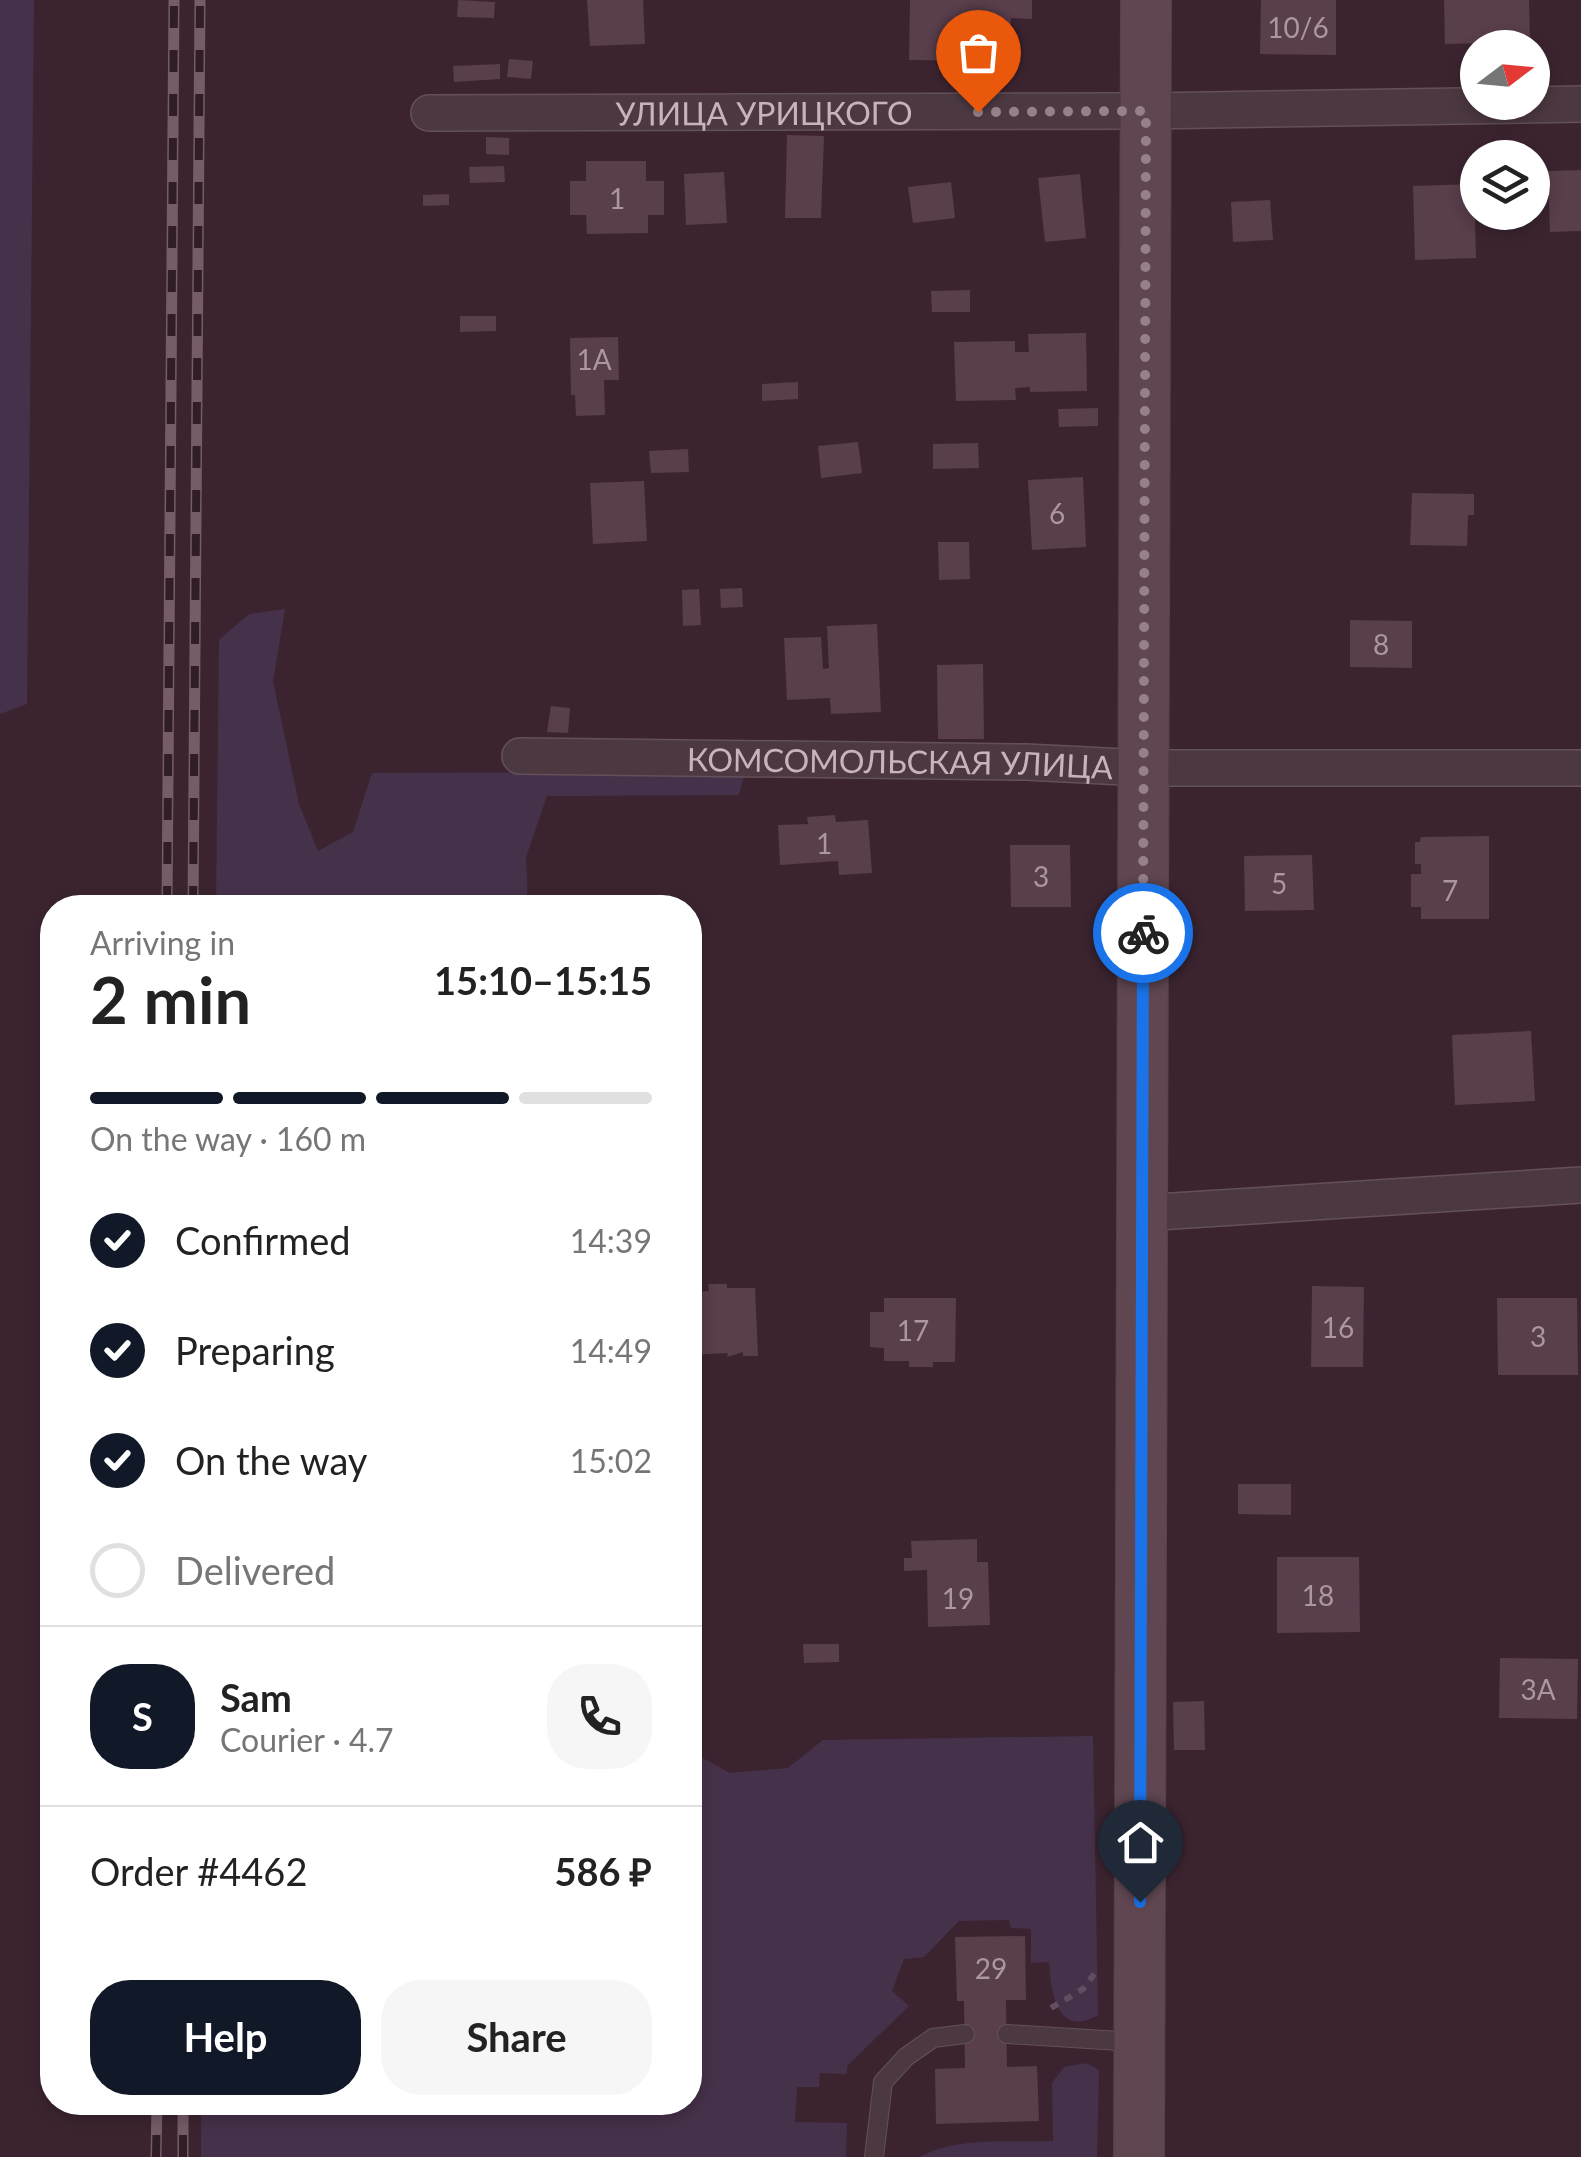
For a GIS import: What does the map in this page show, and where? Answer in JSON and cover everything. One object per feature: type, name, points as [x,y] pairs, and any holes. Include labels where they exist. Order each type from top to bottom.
[{"type":"street","points":[[1139,2157],[1146,0]]},
{"type":"street","name":"УЛИЦА УРИЦКОГО","points":[[429,113],[1146,111],[1581,104]]},
{"type":"street","name":"КОМСОМОЛЬСКАЯ УЛИЦА","points":[[520,756],[1026,762],[1144,768],[1581,768]]},
{"type":"street","points":[[1141,1213],[1581,1184]]},
{"type":"lane","points":[[874,2157],[883,2082],[906,2056],[933,2038],[965,2034]]},
{"type":"lane","points":[[1006,2034],[1138,2042]]},
{"type":"path","points":[[1043,2016],[1055,2004],[1083,1990],[1105,1958]]},
{"type":"shaded area","points":[[0,0],[34,0],[27,704],[0,714]]},
{"type":"shaded area","points":[[285,609],[273,681],[299,804],[318,851],[353,832],[372,773],[715,772],[744,775],[739,795],[547,796],[526,857],[528,895],[216,895],[219,640],[249,614]]},
{"type":"shaded area","points":[[1093,1736],[1098,2015],[1073,2021],[1058,2008],[1049,1962],[1031,1963],[1031,1929],[1011,1928],[1009,1920],[959,1921],[924,1957],[904,1959],[892,1991],[909,2006],[847,2066],[847,2074],[820,2073],[819,2087],[797,2087],[795,2122],[847,2123],[846,2157],[201,2157],[201,2115],[702,2115],[702,1758],[730,1773],[788,1768],[823,1740]]},
{"type":"shaded area","points":[[1086,2063],[1099,2070],[1097,2157],[920,2157],[968,2143],[1053,2141],[1052,2083],[1064,2067]]},
{"type":"building","points":[[458,0],[495,2],[494,18],[457,17]]},
{"type":"building","points":[[587,0],[643,0],[645,44],[590,46]]},
{"type":"building","points":[[910,0],[1032,0],[1032,19],[1011,18],[1010,44],[987,44],[986,61],[909,60]]},
{"type":"building","points":[[1261,0],[1336,0],[1336,55],[1260,54]]},
{"type":"building","points":[[1444,0],[1529,0],[1530,30],[1460,30],[1460,44],[1445,44]]},
{"type":"building","points":[[509,59],[533,61],[531,79],[507,77]]},
{"type":"building","points":[[500,64],[500,79],[454,82],[453,66]]},
{"type":"building","points":[[787,135],[824,136],[821,218],[785,218]]},
{"type":"building","points":[[486,137],[509,138],[509,155],[486,154]]},
{"type":"building","points":[[586,161],[646,161],[646,181],[664,181],[664,215],[648,215],[648,233],[587,234],[586,215],[570,215],[570,181],[586,181]]},
{"type":"building","points":[[504,166],[505,182],[470,183],[469,167]]},
{"type":"building","points":[[1581,170],[1581,231],[1550,232],[1550,171]]},
{"type":"building","points":[[724,172],[727,223],[686,225],[684,174]]},
{"type":"building","points":[[1080,174],[1086,238],[1045,242],[1038,178]]},
{"type":"building","points":[[951,182],[955,218],[913,223],[908,187]]},
{"type":"building","points":[[1460,184],[1460,230],[1475,230],[1476,258],[1415,260],[1413,186]]},
{"type":"building","points":[[449,194],[449,205],[423,206],[423,195]]},
{"type":"building","points":[[1270,200],[1273,240],[1233,242],[1231,202]]},
{"type":"building","points":[[970,290],[970,312],[932,312],[931,291]]},
{"type":"building","points":[[460,316],[496,316],[496,331],[460,332]]},
{"type":"building","points":[[1086,333],[1087,391],[1030,392],[1030,387],[1015,388],[1016,400],[956,401],[954,342],[1015,341],[1015,352],[1029,352],[1028,334]]},
{"type":"building","points":[[618,337],[619,380],[604,380],[605,415],[576,416],[575,395],[571,395],[570,338]]},
{"type":"building","points":[[798,382],[798,399],[762,401],[762,384]]},
{"type":"building","points":[[1098,408],[1098,426],[1059,427],[1058,409]]},
{"type":"building","points":[[858,442],[862,473],[821,478],[818,446]]},
{"type":"building","points":[[978,443],[979,468],[933,469],[933,444]]},
{"type":"building","points":[[688,449],[689,472],[651,473],[649,451]]},
{"type":"building","points":[[1083,477],[1086,547],[1032,550],[1028,480]]},
{"type":"building","points":[[644,481],[647,541],[593,544],[590,483]]},
{"type":"building","points":[[1412,493],[1474,494],[1474,515],[1468,515],[1467,546],[1410,545]]},
{"type":"building","points":[[938,542],[969,542],[970,579],[939,580]]},
{"type":"building","points":[[742,588],[743,607],[721,608],[720,589]]},
{"type":"building","points":[[699,589],[701,625],[683,626],[682,590]]},
{"type":"building","points":[[1350,620],[1412,621],[1412,668],[1350,667]]},
{"type":"building","points":[[877,624],[881,712],[831,714],[830,698],[787,700],[784,638],[821,637],[823,669],[829,668],[827,626]]},
{"type":"building","points":[[983,664],[984,739],[938,739],[937,665]]},
{"type":"building","points":[[551,706],[570,708],[568,733],[547,732]]},
{"type":"building","points":[[835,815],[836,822],[868,820],[872,873],[839,875],[838,861],[780,865],[778,825],[808,824],[807,817]]},
{"type":"building","points":[[1489,836],[1489,919],[1421,919],[1421,907],[1411,907],[1411,874],[1421,874],[1421,864],[1415,864],[1415,842],[1420,842],[1421,837]]},
{"type":"building","points":[[1010,845],[1070,845],[1071,907],[1011,907]]},
{"type":"building","points":[[1312,855],[1314,910],[1245,911],[1244,856]]},
{"type":"building","points":[[1531,1031],[1535,1101],[1455,1105],[1452,1035]]},
{"type":"building","points":[[708,1284],[755,1288],[758,1356],[743,1356],[743,1352],[727,1357],[728,1353],[702,1354],[702,1291],[709,1291]]},
{"type":"building","points":[[1312,1286],[1364,1287],[1363,1367],[1311,1367]]},
{"type":"building","points":[[884,1298],[956,1298],[955,1362],[909,1367],[909,1361],[884,1361],[884,1348],[870,1347],[870,1312],[884,1312]]},
{"type":"building","points":[[1497,1298],[1577,1298],[1578,1375],[1498,1375]]},
{"type":"building","points":[[1238,1484],[1291,1484],[1291,1515],[1238,1514]]},
{"type":"building","points":[[977,1539],[977,1562],[988,1562],[990,1625],[928,1627],[927,1570],[904,1571],[904,1558],[912,1558],[911,1541]]},
{"type":"building","points":[[1277,1557],[1359,1557],[1360,1632],[1277,1633]]},
{"type":"building","points":[[803,1644],[839,1644],[839,1662],[804,1663]]},
{"type":"building","points":[[1500,1658],[1578,1659],[1577,1719],[1499,1718]]},
{"type":"building","points":[[1204,1701],[1205,1750],[1174,1750],[1173,1702]]},
{"type":"building","points":[[1025,1936],[1026,2000],[1006,2000],[1007,2067],[1037,2066],[1039,2121],[936,2124],[935,2069],[965,2068],[964,2001],[957,2001],[955,1937]]},
{"type":"railway","points":[[167,895],[174,0]]},
{"type":"railway","points":[[193,895],[200,0]]},
{"type":"railway","points":[[156,2157],[157,2115]]},
{"type":"railway","points":[[183,2115],[183,2157]]},
{"type":"way so far","points":[[978,112],[1146,111],[1143,933]]},
{"type":"route","points":[[1140,1902],[1143,933]]}]
